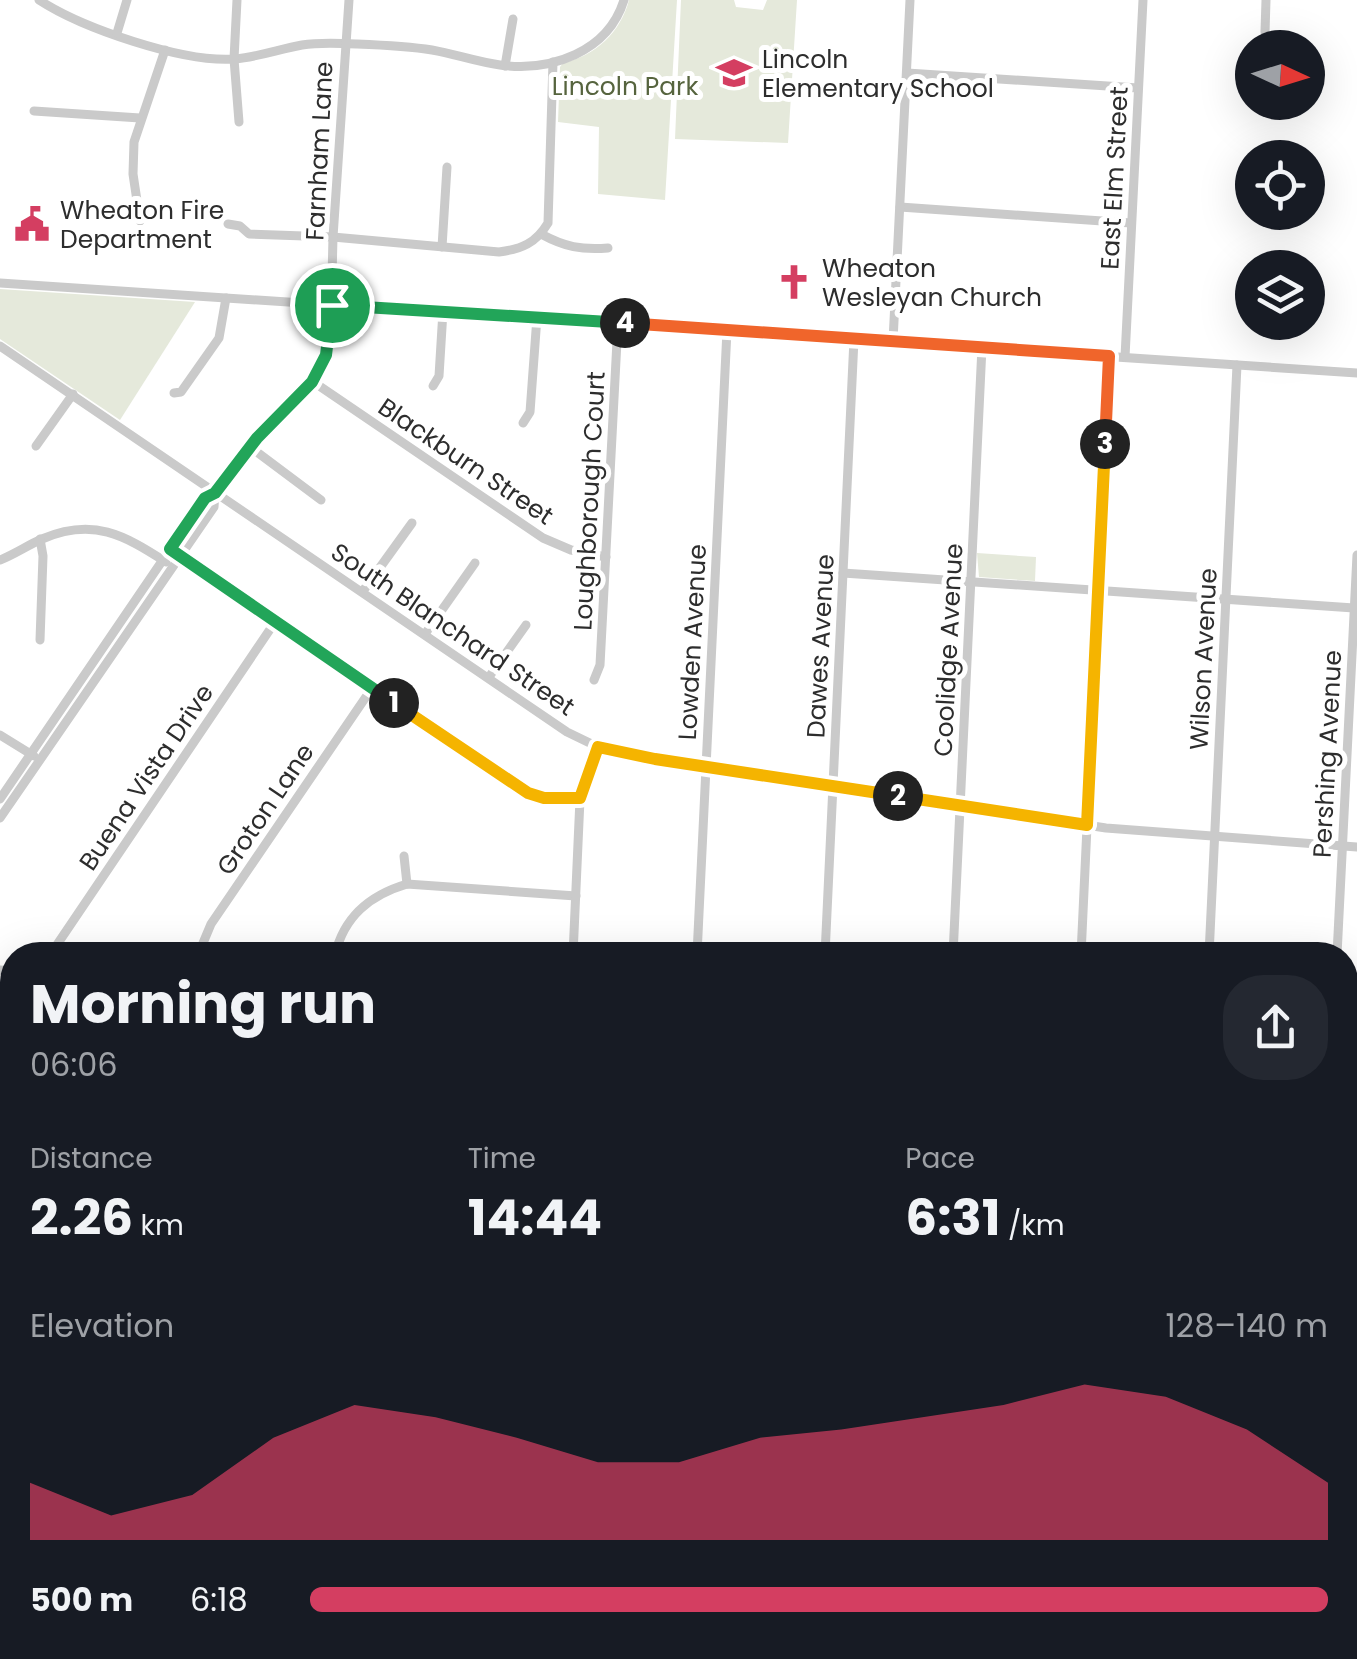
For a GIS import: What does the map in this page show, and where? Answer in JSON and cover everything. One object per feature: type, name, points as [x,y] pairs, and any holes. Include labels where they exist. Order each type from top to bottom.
[{"type":"street","points":[[39,0],[60,13],[196,57],[234,59],[302,45],[345,44],[429,50],[505,66],[553,62],[582,52],[604,35],[624,0]]},
{"type":"street","points":[[117,33],[127,0]]},
{"type":"street","points":[[237,0],[234,59],[239,122]]},
{"type":"street","name":"Farnham Lane","points":[[312,382],[326,355],[332,305],[332,238],[350,0]]},
{"type":"street","points":[[893,341],[910,0]]},
{"type":"street","name":"East Elm Street","points":[[1125,358],[1142,0]]},
{"type":"street","points":[[1264,30],[1266,0]]},
{"type":"street","points":[[505,66],[513,19]]},
{"type":"street","points":[[140,221],[133,160],[140,118],[165,50]]},
{"type":"street","points":[[228,224],[240,226],[249,234],[499,252],[516,250],[538,239],[548,223],[553,62]]},
{"type":"street","points":[[907,73],[1138,88]]},
{"type":"street","points":[[34,111],[140,118]]},
{"type":"street","points":[[442,247],[447,167]]},
{"type":"street","points":[[900,207],[1132,223]]},
{"type":"street","points":[[541,234],[563,246],[582,250],[608,248]]},
{"type":"street","points":[[0,283],[1357,373]]},
{"type":"street","points":[[174,393],[181,392],[219,338],[226,298]]},
{"type":"street","points":[[433,386],[439,376],[443,311]]},
{"type":"street","points":[[523,423],[530,412],[537,317]]},
{"type":"street","name":"Loughborough Court","points":[[594,680],[600,665],[618,322]]},
{"type":"street","name":"Lowden Avenue","points":[[698,942],[727,330]]},
{"type":"street","name":"Dawes Avenue","points":[[827,942],[854,339]]},
{"type":"street","name":"South Blanchard Street","points":[[0,346],[567,732],[598,747],[1087,825],[1357,847]]},
{"type":"street","name":"Coolidge Avenue","points":[[954,942],[982,348]]},
{"type":"street","points":[[1082,942],[1109,356]]},
{"type":"street","name":"Wilson Avenue","points":[[1210,942],[1236,365]]},
{"type":"street","points":[[0,818],[35,757],[205,498],[215,493],[250,447],[312,382]]},
{"type":"street","name":"Blackburn Street","points":[[312,382],[543,538],[570,550],[606,556]]},
{"type":"street","points":[[36,446],[73,394]]},
{"type":"street","points":[[250,447],[321,500]]},
{"type":"street","points":[[0,799],[35,757],[173,566],[214,507],[215,493]]},
{"type":"street","points":[[363,591],[412,524]]},
{"type":"street","points":[[0,560],[40,540],[76,530],[126,536],[173,566]]},
{"type":"street","points":[[40,540],[40,640]]},
{"type":"street","points":[[170,549],[528,793],[544,798],[580,798]]},
{"type":"street","name":"Pershing Avenue","points":[[1339,942],[1357,555]]},
{"type":"street","points":[[425,634],[475,563]]},
{"type":"street","points":[[843,573],[1354,608]]},
{"type":"street","name":"Buena Vista Drive","points":[[59,942],[275,622]]},
{"type":"street","points":[[489,677],[526,624]]},
{"type":"street","name":"Groton Lane","points":[[203,942],[211,924],[372,688]]},
{"type":"street","points":[[0,735],[35,757]]},
{"type":"street","points":[[574,942],[580,798],[598,747]]},
{"type":"street","points":[[404,856],[407,884]]},
{"type":"street","points":[[340,942],[359,908],[388,890],[407,884],[576,896]]},
{"type":"green space","name":"Lincoln Park","points":[[629,0],[677,0],[665,200],[598,194],[599,127],[558,122],[560,67],[605,41],[620,22]]},
{"type":"green space","name":"Lincoln Elementary School","points":[[681,0],[734,0],[736,7],[763,10],[767,0],[797,0],[788,143],[675,139]]},
{"type":"green space","points":[[0,289],[195,302],[120,420],[0,339]]},
{"type":"green space","points":[[977,553],[1036,557],[1035,581],[979,577]]},
{"type":"place","name":"Lincoln Elementary School","points":[[734,73]]},
{"type":"place","name":"Wheaton Fire Department","points":[[32,224]]},
{"type":"place","name":"Wheaton Wesleyan Church","points":[[794,282]]},
{"type":"route","points":[[332,305],[1109,356],[1087,825],[598,747],[580,798],[539,797],[275,622],[170,549],[205,498],[215,493],[257,438],[312,382],[326,355],[332,305]]}]
